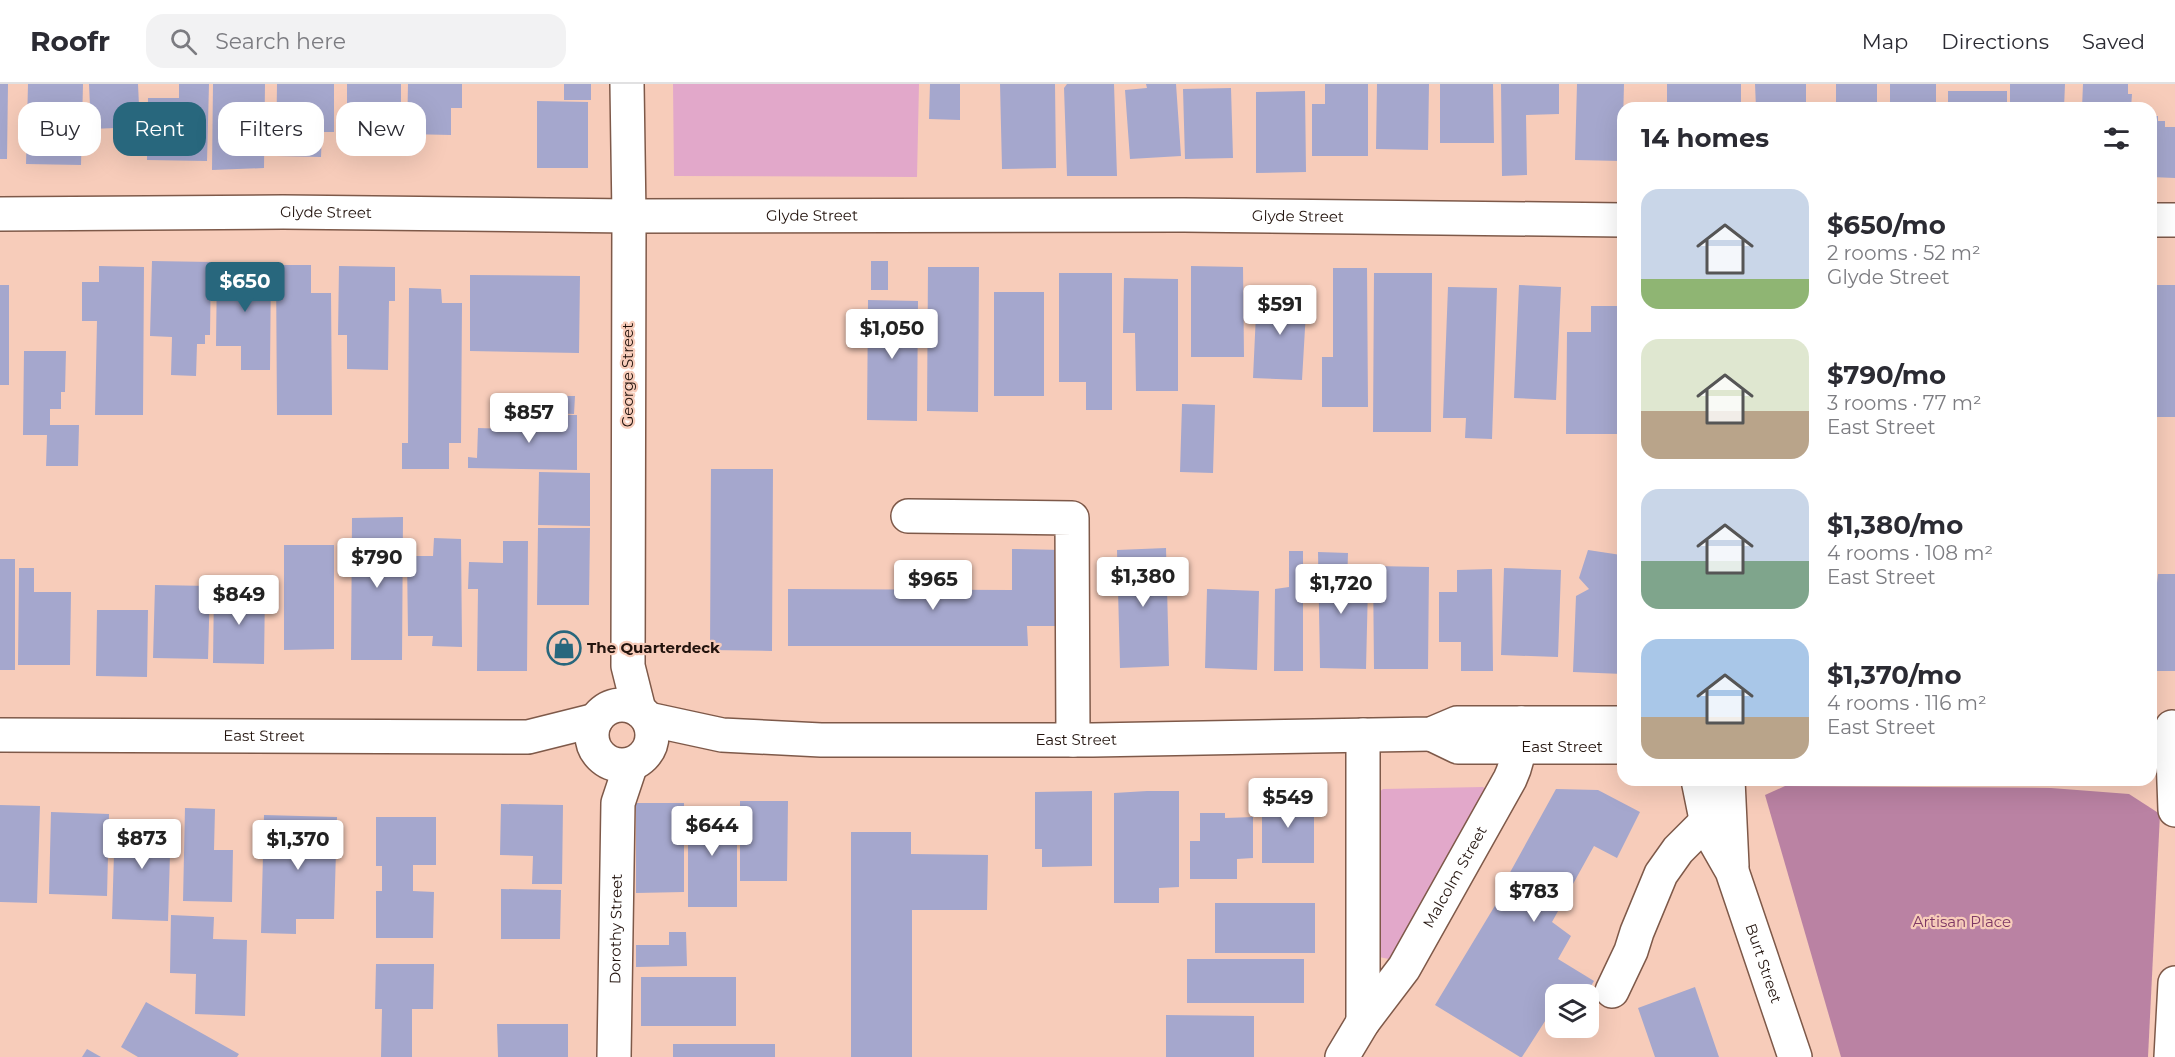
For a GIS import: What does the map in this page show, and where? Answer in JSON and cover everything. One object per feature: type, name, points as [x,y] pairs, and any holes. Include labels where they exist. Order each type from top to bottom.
[{"type":"street","name":"George Street","points":[[627,84],[628,666],[643,715]]},
{"type":"street","name":"Glyde Street","points":[[0,214],[312,212],[629,216],[1184,215],[1617,220]]},
{"type":"street","points":[[2157,220],[2175,220]]},
{"type":"street","points":[[908,516],[1072,518],[1073,740]]},
{"type":"street","name":"George Street","points":[[599,716],[628,666]]},
{"type":"street","points":[[620,705],[630,706],[643,715],[651,728],[650,747],[620,759],[595,749],[592,735],[599,716],[620,705]]},
{"type":"street","name":"East Street","points":[[643,715],[722,735],[821,740],[1073,740],[1431,734],[1458,747],[1520,735],[1617,724]]},
{"type":"street","name":"East Street","points":[[528,736],[599,716]]},
{"type":"street","name":"East Street","points":[[0,735],[528,736],[620,759],[722,735]]},
{"type":"street","points":[[1363,735],[1363,1022]]},
{"type":"street","name":"East Street","points":[[1520,735],[1617,746]]},
{"type":"street","name":"Malcolm Street","points":[[1342,1057],[1363,1022],[1404,968],[1510,779],[1516,766],[1520,735]]},
{"type":"street","points":[[2166,740],[2175,810]]},
{"type":"street","name":"Dorothy Street","points":[[614,1057],[620,759]]},
{"type":"street","name":"Burt Street","points":[[1699,786],[1708,829],[1732,871],[1795,1057]]},
{"type":"street","name":"Burt Street","points":[[1728,786],[1732,871]]},
{"type":"street","points":[[1612,991],[1631,951],[1636,932],[1661,874],[1678,850],[1707,821]]},
{"type":"street","points":[[2171,1057],[2175,983]]},
{"type":"shaded area","points":[[673,84],[919,84],[917,177],[674,176]]},
{"type":"shaded area","points":[[1483,787],[1488,791],[1394,953],[1389,959],[1379,957],[1377,794],[1383,789]]},
{"type":"green space","name":"Artisan Place","points":[[1785,786],[2051,788],[2129,794],[2160,814],[2148,1057],[1841,1057],[1765,795]]},
{"type":"building","points":[[0,84],[8,84],[7,159],[0,159]]},
{"type":"building","points":[[28,84],[83,84],[83,102],[28,102]]},
{"type":"building","points":[[89,84],[138,84],[139,102],[113,102],[113,128],[101,129],[101,102],[90,102]]},
{"type":"building","points":[[179,84],[209,84],[207,161],[147,160],[147,156],[206,156],[206,102],[148,102],[148,98],[179,98]]},
{"type":"building","points":[[213,84],[265,84],[265,102],[218,102],[218,156],[264,156],[264,168],[212,170]]},
{"type":"building","points":[[277,84],[334,84],[334,132],[324,132],[324,102],[277,102]]},
{"type":"building","points":[[347,84],[401,84],[401,102],[347,102]]},
{"type":"building","points":[[408,84],[462,84],[462,108],[451,108],[451,135],[426,134],[426,102],[408,102]]},
{"type":"building","points":[[564,84],[591,84],[591,100],[564,100]]},
{"type":"building","points":[[930,84],[960,84],[960,120],[929,119]]},
{"type":"building","points":[[1000,84],[1055,84],[1056,168],[1002,169]]},
{"type":"building","points":[[1067,84],[1114,84],[1117,176],[1067,176],[1064,88]]},
{"type":"building","points":[[1146,84],[1176,84],[1181,156],[1130,159],[1125,90],[1147,88]]},
{"type":"building","points":[[1325,84],[1368,84],[1368,156],[1312,156],[1312,104],[1325,104]]},
{"type":"building","points":[[1377,84],[1429,84],[1428,150],[1376,149]]},
{"type":"building","points":[[1440,84],[1493,84],[1494,143],[1440,143]]},
{"type":"building","points":[[1501,84],[1559,84],[1559,114],[1526,115],[1527,175],[1502,176]]},
{"type":"building","points":[[1577,84],[1624,84],[1624,102],[1617,102],[1617,161],[1575,160]]},
{"type":"building","points":[[1667,84],[1741,84],[1741,102],[1667,102]]},
{"type":"building","points":[[1755,84],[1806,84],[1806,102],[1756,102]]},
{"type":"building","points":[[1836,84],[1877,84],[1877,102],[1836,102]]},
{"type":"building","points":[[1890,84],[1936,84],[1936,102],[1890,102]]},
{"type":"building","points":[[2010,84],[2065,84],[2064,102],[2010,102]]},
{"type":"building","points":[[2083,84],[2128,84],[2128,94],[2132,94],[2131,102],[2082,102]]},
{"type":"building","points":[[1231,88],[1233,158],[1185,159],[1183,89]]},
{"type":"building","points":[[1305,91],[1306,172],[1256,173],[1256,92]]},
{"type":"building","points":[[1948,91],[2007,91],[2007,102],[1948,102]]},
{"type":"building","points":[[537,101],[588,102],[588,168],[537,168]]},
{"type":"building","points":[[2157,116],[2158,121],[2165,121],[2165,127],[2175,127],[2175,178],[2157,177]]},
{"type":"building","points":[[26,156],[81,156],[81,165],[26,164]]},
{"type":"building","points":[[276,156],[321,156],[321,157]]},
{"type":"building","points":[[152,261],[211,262],[210,335],[205,335],[205,344],[197,344],[196,376],[171,375],[172,337],[150,336]]},
{"type":"building","points":[[871,261],[888,261],[888,290],[871,290]]},
{"type":"building","points":[[217,265],[271,266],[270,370],[241,370],[241,346],[216,346]]},
{"type":"building","points":[[276,265],[311,265],[311,293],[331,293],[332,415],[277,415]]},
{"type":"building","points":[[99,266],[144,267],[143,415],[95,415],[97,321],[82,321],[82,282],[99,282]]},
{"type":"building","points":[[339,266],[395,267],[395,301],[389,301],[388,370],[347,369],[347,335],[338,335]]},
{"type":"building","points":[[1191,266],[1243,267],[1244,357],[1191,357]]},
{"type":"building","points":[[928,267],[979,267],[978,412],[927,411]]},
{"type":"building","points":[[1333,268],[1367,268],[1368,407],[1322,407],[1322,357],[1333,357]]},
{"type":"building","points":[[1059,273],[1112,273],[1112,410],[1086,410],[1086,382],[1059,382]]},
{"type":"building","points":[[1374,273],[1432,273],[1431,432],[1373,432]]},
{"type":"building","points":[[470,275],[580,276],[579,353],[470,351]]},
{"type":"building","points":[[1124,278],[1178,279],[1178,391],[1136,391],[1135,333],[1123,333]]},
{"type":"building","points":[[0,285],[9,285],[9,385],[0,385]]},
{"type":"building","points":[[1519,285],[1561,287],[1556,400],[1514,398]]},
{"type":"building","points":[[2157,285],[2175,285],[2175,417],[2157,417]]},
{"type":"building","points":[[1448,287],[1497,288],[1492,439],[1465,438],[1466,418],[1443,418]]},
{"type":"building","points":[[409,288],[441,289],[442,303],[462,303],[461,443],[449,443],[449,469],[402,469],[402,443],[408,443]]},
{"type":"building","points":[[994,292],[1044,292],[1044,396],[994,396]]},
{"type":"building","points":[[1257,292],[1307,294],[1302,380],[1253,378]]},
{"type":"building","points":[[868,300],[918,301],[917,421],[867,420]]},
{"type":"building","points":[[1591,306],[1617,306],[1617,434],[1566,434],[1567,332],[1591,332]]},
{"type":"building","points":[[24,351],[66,351],[65,392],[61,392],[61,409],[50,409],[50,425],[79,425],[78,466],[46,466],[47,435],[23,435]]},
{"type":"building","points":[[552,396],[575,396],[574,414],[551,413]]},
{"type":"building","points":[[1182,404],[1215,405],[1213,473],[1180,472]]},
{"type":"building","points":[[512,415],[577,415],[577,470],[468,468],[468,457],[477,458],[478,428],[511,429]]},
{"type":"building","points":[[711,469],[773,469],[772,651],[710,650]]},
{"type":"building","points":[[539,472],[590,473],[590,526],[538,525]]},
{"type":"building","points":[[403,517],[402,660],[351,660],[352,518]]},
{"type":"building","points":[[538,528],[590,528],[589,605],[537,605]]},
{"type":"building","points":[[434,538],[461,539],[462,647],[432,646],[433,636],[408,636],[407,556],[433,556]]},
{"type":"building","points":[[503,541],[528,541],[527,671],[477,671],[478,589],[468,589],[469,562],[503,563]]},
{"type":"building","points":[[284,545],[334,545],[334,649],[284,650]]},
{"type":"building","points":[[1166,548],[1169,666],[1120,668],[1117,550]]},
{"type":"building","points":[[1012,549],[1062,550],[1062,626],[1027,626],[1028,646],[788,646],[788,589],[1012,590]]},
{"type":"building","points":[[1588,550],[1617,554],[1617,674],[1573,672],[1576,596],[1589,589],[1579,578]]},
{"type":"building","points":[[1289,551],[1303,551],[1303,671],[1274,671],[1275,589],[1289,587]]},
{"type":"building","points":[[1318,552],[1348,553],[1347,584],[1368,585],[1366,669],[1320,668]]},
{"type":"building","points":[[0,559],[15,559],[15,670],[0,670]]},
{"type":"building","points":[[1373,566],[1429,567],[1428,669],[1374,669]]},
{"type":"building","points":[[19,568],[34,568],[34,592],[71,592],[70,665],[18,665]]},
{"type":"building","points":[[1504,568],[1561,570],[1558,657],[1501,655]]},
{"type":"building","points":[[1492,569],[1493,671],[1461,671],[1461,642],[1439,642],[1439,592],[1457,592],[1457,570]]},
{"type":"building","points":[[2158,574],[2175,574],[2175,671],[2157,671]]},
{"type":"building","points":[[155,585],[210,586],[208,659],[153,658]]},
{"type":"building","points":[[214,587],[265,588],[264,664],[213,663]]},
{"type":"building","points":[[1207,589],[1259,591],[1257,670],[1205,668]]},
{"type":"building","points":[[97,610],[148,610],[147,677],[96,676]]},
{"type":"building","points":[[1556,789],[1598,790],[1640,812],[1617,858],[1594,846],[1552,922],[1571,936],[1558,959],[1594,981],[1592,984],[1545,984],[1545,1021],[1522,1057],[1435,1005],[1502,894],[1497,896]]},
{"type":"building","points":[[1092,791],[1092,866],[1042,867],[1042,849],[1035,849],[1035,792]]},
{"type":"building","points":[[1179,791],[1179,887],[1159,888],[1159,903],[1114,903],[1114,793]]},
{"type":"building","points":[[1314,794],[1314,863],[1262,863],[1262,795]]},
{"type":"building","points":[[740,801],[788,801],[787,881],[740,881]]},
{"type":"building","points":[[636,803],[684,803],[684,892],[636,893]]},
{"type":"building","points":[[501,804],[563,805],[562,884],[532,884],[533,856],[500,855]]},
{"type":"building","points":[[0,805],[40,806],[37,903],[0,902]]},
{"type":"building","points":[[688,807],[737,807],[737,907],[688,907]]},
{"type":"building","points":[[185,808],[215,809],[214,850],[233,850],[232,902],[183,901]]},
{"type":"building","points":[[51,812],[109,814],[107,896],[49,894]]},
{"type":"building","points":[[1200,813],[1225,813],[1225,818],[1253,817],[1253,858],[1237,859],[1237,879],[1190,879],[1190,841],[1200,841]]},
{"type":"building","points":[[264,815],[337,817],[334,919],[296,919],[296,934],[261,933]]},
{"type":"building","points":[[376,817],[436,817],[436,865],[413,865],[413,891],[434,892],[433,938],[376,938],[376,891],[382,891],[382,866],[376,866]]},
{"type":"building","points":[[115,820],[171,821],[168,921],[112,919]]},
{"type":"building","points":[[851,832],[911,832],[911,854],[988,855],[987,910],[912,910],[912,1057],[851,1057]]},
{"type":"building","points":[[501,889],[561,890],[560,939],[501,939]]},
{"type":"building","points":[[1215,903],[1315,903],[1315,953],[1215,953]]},
{"type":"building","points":[[171,915],[214,917],[213,939],[247,940],[245,1016],[195,1014],[196,974],[170,973]]},
{"type":"building","points":[[669,932],[686,932],[687,966],[636,967],[636,945],[669,945]]},
{"type":"building","points":[[1187,959],[1304,959],[1304,1003],[1187,1003]]},
{"type":"building","points":[[376,964],[434,964],[433,1009],[412,1009],[412,1057],[381,1057],[382,1009],[375,1009]]},
{"type":"building","points":[[641,977],[736,977],[736,1026],[641,1026]]},
{"type":"building","points":[[1695,987],[1719,1057],[1655,1057],[1638,1008]]},
{"type":"building","points":[[146,1002],[239,1054],[237,1057],[138,1057],[121,1047]]},
{"type":"building","points":[[1166,1015],[1254,1016],[1254,1057],[1166,1057]]},
{"type":"building","points":[[497,1024],[568,1024],[568,1057],[498,1057]]},
{"type":"building","points":[[673,1044],[775,1044],[775,1057],[673,1057]]},
{"type":"building","points":[[87,1049],[101,1057],[82,1057]]},
{"type":"place","name":"The Quarterdeck","points":[[564,648]]}]
